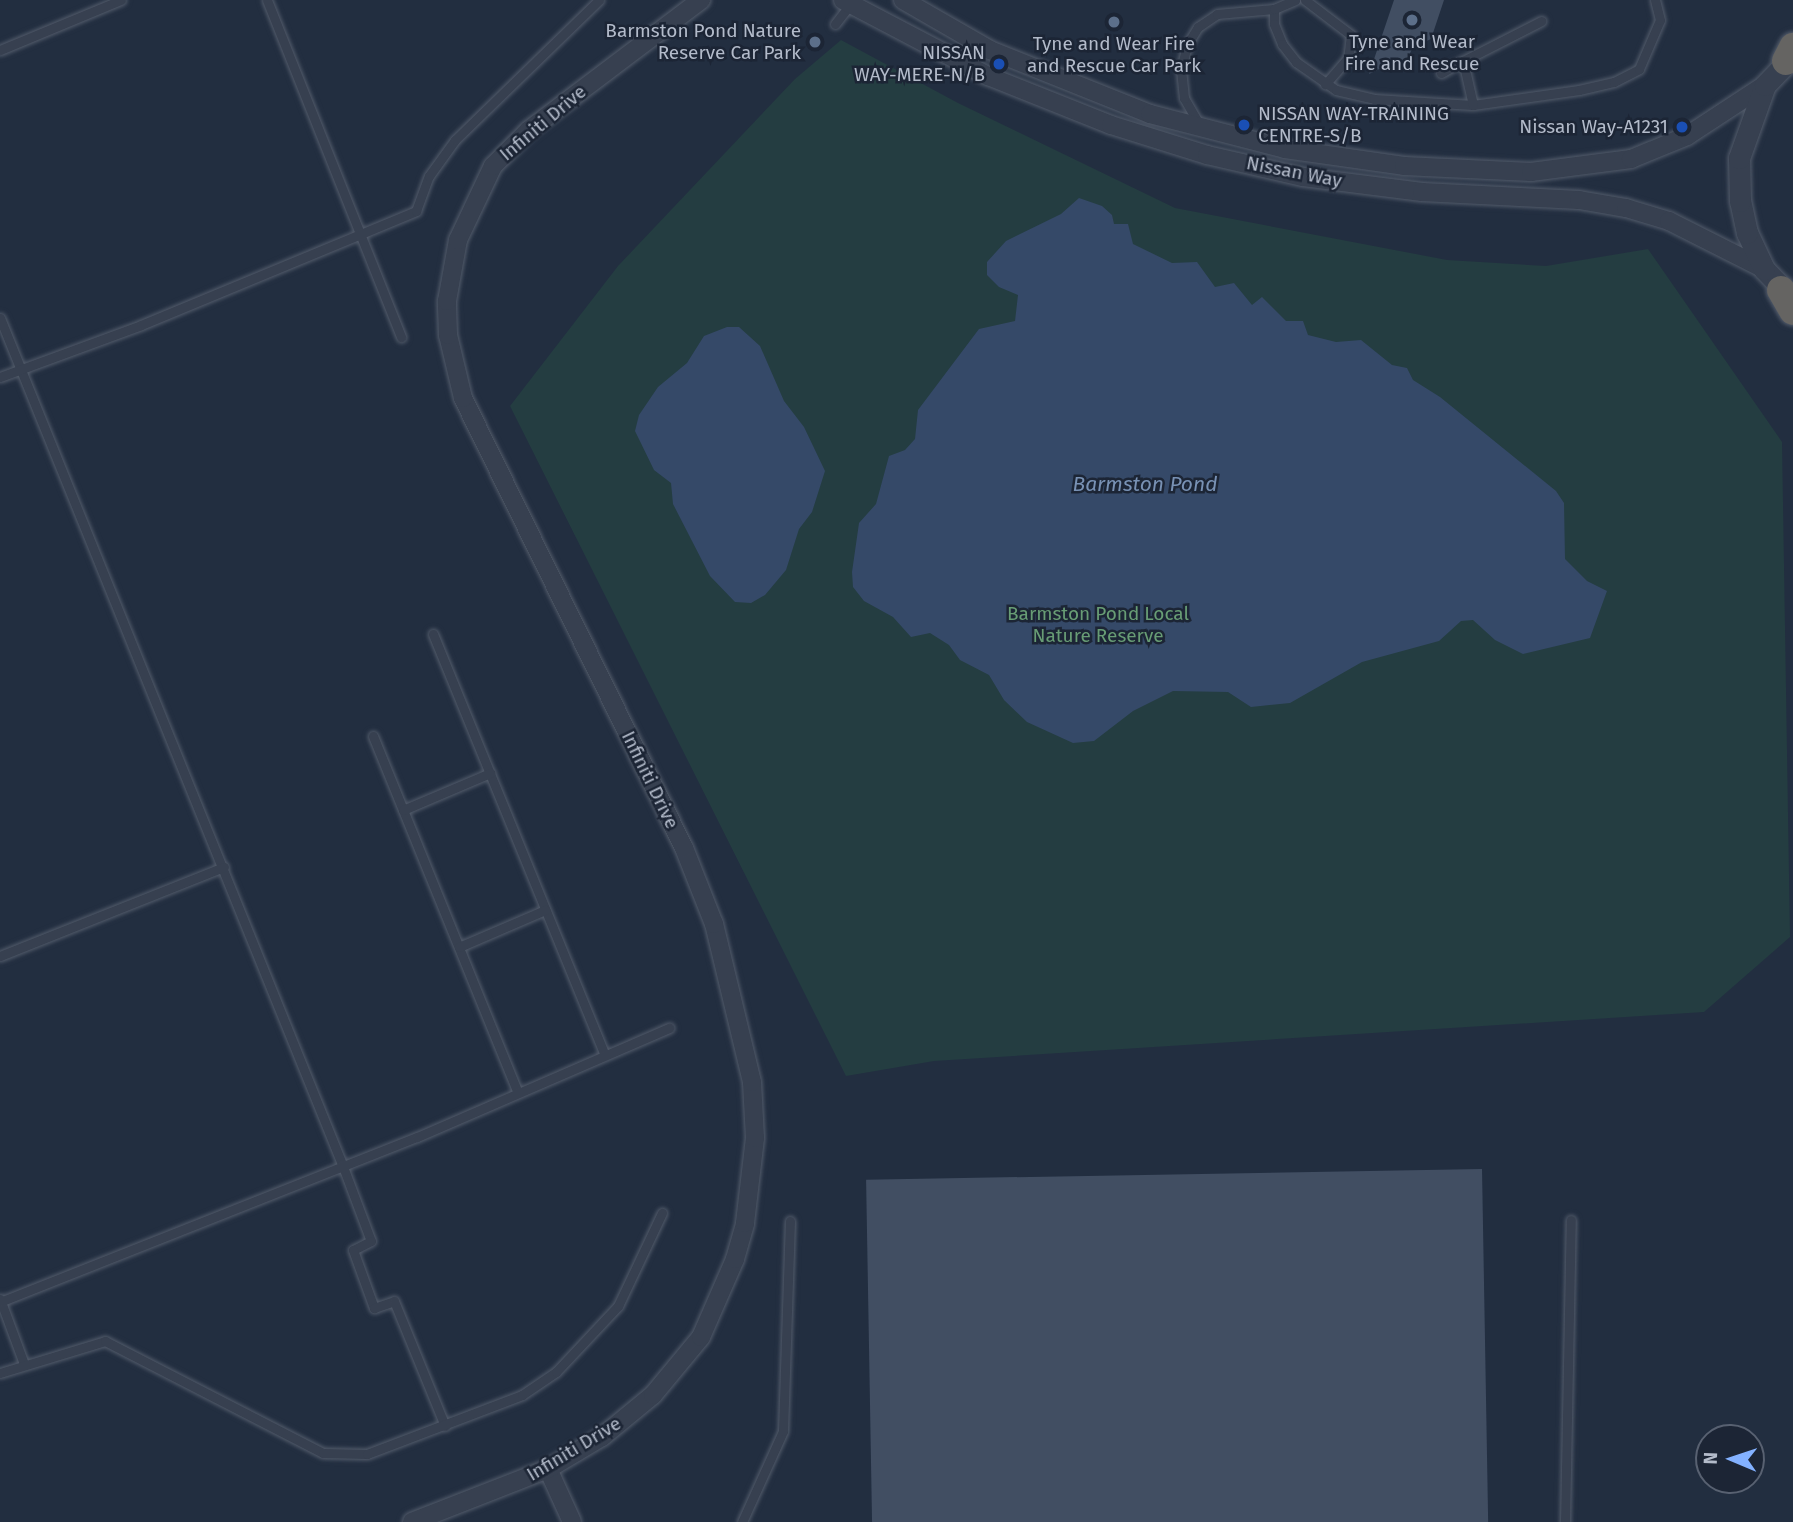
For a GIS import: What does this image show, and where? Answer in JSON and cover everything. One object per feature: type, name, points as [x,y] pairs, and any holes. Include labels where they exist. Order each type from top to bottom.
[{"type":"street","name":"Infiniti Drive","points":[[412,1522],[548,1469],[601,1437],[653,1395],[702,1337],[735,1259],[745,1223],[755,1139],[752,1082],[720,947],[689,861],[464,398],[451,354],[447,302],[468,214],[481,186],[509,147],[701,0]]},
{"type":"street","name":"Nissan Way","points":[[904,0],[990,50],[1150,114],[1285,149],[1404,166],[1531,173],[1631,159],[1687,135],[1765,85]]},
{"type":"street","name":"Nissan Way","points":[[847,2],[988,76],[1111,125],[1207,155],[1303,177],[1422,192],[1579,200],[1626,208],[1669,221],[1783,292]]},
{"type":"street","points":[[1783,292],[1747,233],[1740,201],[1739,158],[1765,85],[1791,54]]},
{"type":"street","points":[[548,1469],[572,1522]]},
{"type":"lane","points":[[0,50],[121,0]]},
{"type":"lane","points":[[267,0],[401,338]]},
{"type":"lane","points":[[0,377],[141,325],[416,211],[429,176],[455,140],[599,0]]},
{"type":"lane","points":[[1202,128],[1182,90],[1181,69],[1187,45],[1198,27],[1217,14],[1269,9],[1295,0]]},
{"type":"lane","points":[[1305,0],[1351,35],[1348,58],[1325,84]]},
{"type":"lane","points":[[1269,9],[1282,44],[1296,62],[1325,84],[1374,99],[1473,105],[1579,90],[1614,82],[1639,69],[1660,20],[1655,0]]},
{"type":"lane","points":[[835,24],[847,2]]},
{"type":"lane","points":[[1441,72],[1541,22]]},
{"type":"lane","points":[[1463,61],[1473,105]]},
{"type":"lane","points":[[0,318],[342,1164],[370,1241],[353,1250],[374,1308],[394,1301],[445,1426]]},
{"type":"lane","points":[[433,634],[604,1054]]},
{"type":"lane","points":[[373,736],[518,1093]]},
{"type":"lane","points":[[403,810],[490,773]]},
{"type":"lane","points":[[0,956],[224,867]]},
{"type":"lane","points":[[458,947],[545,910]]},
{"type":"lane","points":[[24,1364],[0,1301],[518,1093],[669,1028]]},
{"type":"lane","points":[[0,1373],[105,1341],[323,1453],[367,1454],[522,1395],[588,1343],[618,1307],[662,1213]]},
{"type":"lane","points":[[1565,1522],[1571,1220]]},
{"type":"lane","points":[[742,1522],[783,1431],[790,1221]]},
{"type":"green space","name":"Barmston Pond Local Nature Reserve","points":[[841,40],[958,103],[1175,208],[1447,260],[1546,266],[1648,249],[1782,442],[1790,937],[1704,1012],[934,1061],[846,1076],[510,406],[618,266],[795,79]]},
{"type":"water","name":"Barmston Pond","points":[[1079,198],[1102,206],[1112,215],[1114,224],[1128,224],[1133,244],[1172,263],[1197,262],[1215,287],[1234,283],[1252,305],[1262,297],[1286,321],[1303,321],[1308,335],[1336,342],[1361,340],[1392,365],[1407,368],[1413,380],[1440,397],[1556,491],[1564,503],[1565,559],[1587,581],[1607,591],[1590,638],[1523,654],[1495,640],[1473,620],[1461,621],[1439,641],[1362,662],[1290,703],[1251,707],[1228,692],[1173,691],[1133,711],[1094,741],[1073,743],[1027,722],[1004,700],[989,675],[960,660],[949,645],[930,633],[911,637],[893,617],[864,601],[853,587],[852,572],[859,523],[876,504],[889,456],[905,450],[915,439],[918,410],[979,329],[1015,321],[1018,295],[999,287],[987,275],[987,262],[1006,241],[1061,214]]},
{"type":"water","points":[[727,327],[739,327],[760,346],[784,401],[804,427],[825,471],[812,512],[799,529],[786,570],[765,595],[751,603],[735,602],[710,576],[673,504],[671,483],[654,470],[635,431],[639,415],[658,387],[687,363],[704,336]]},
{"type":"building","name":"Tyne and Wear Fire and Rescue","points":[[1394,0],[1444,0],[1431,39],[1413,47],[1405,64],[1396,61],[1369,74]]},
{"type":"building","points":[[1482,1169],[1488,1522],[872,1522],[866,1180]]},
{"type":"place","name":"Tyne and Wear Fire and Rescue","points":[[1412,20]]},
{"type":"place","name":"Tyne and Wear Fire and Rescue Car Park","points":[[1114,22]]},
{"type":"place","name":"Barmston Pond Nature Reserve Car Park","points":[[815,42]]},
{"type":"place","name":"NISSAN WAY-MERE-N/B","points":[[999,64]]},
{"type":"place","name":"NISSAN WAY-TRAINING CENTRE-S/B","points":[[1244,125]]},
{"type":"place","name":"Nissan Way-A1231","points":[[1682,127]]}]
